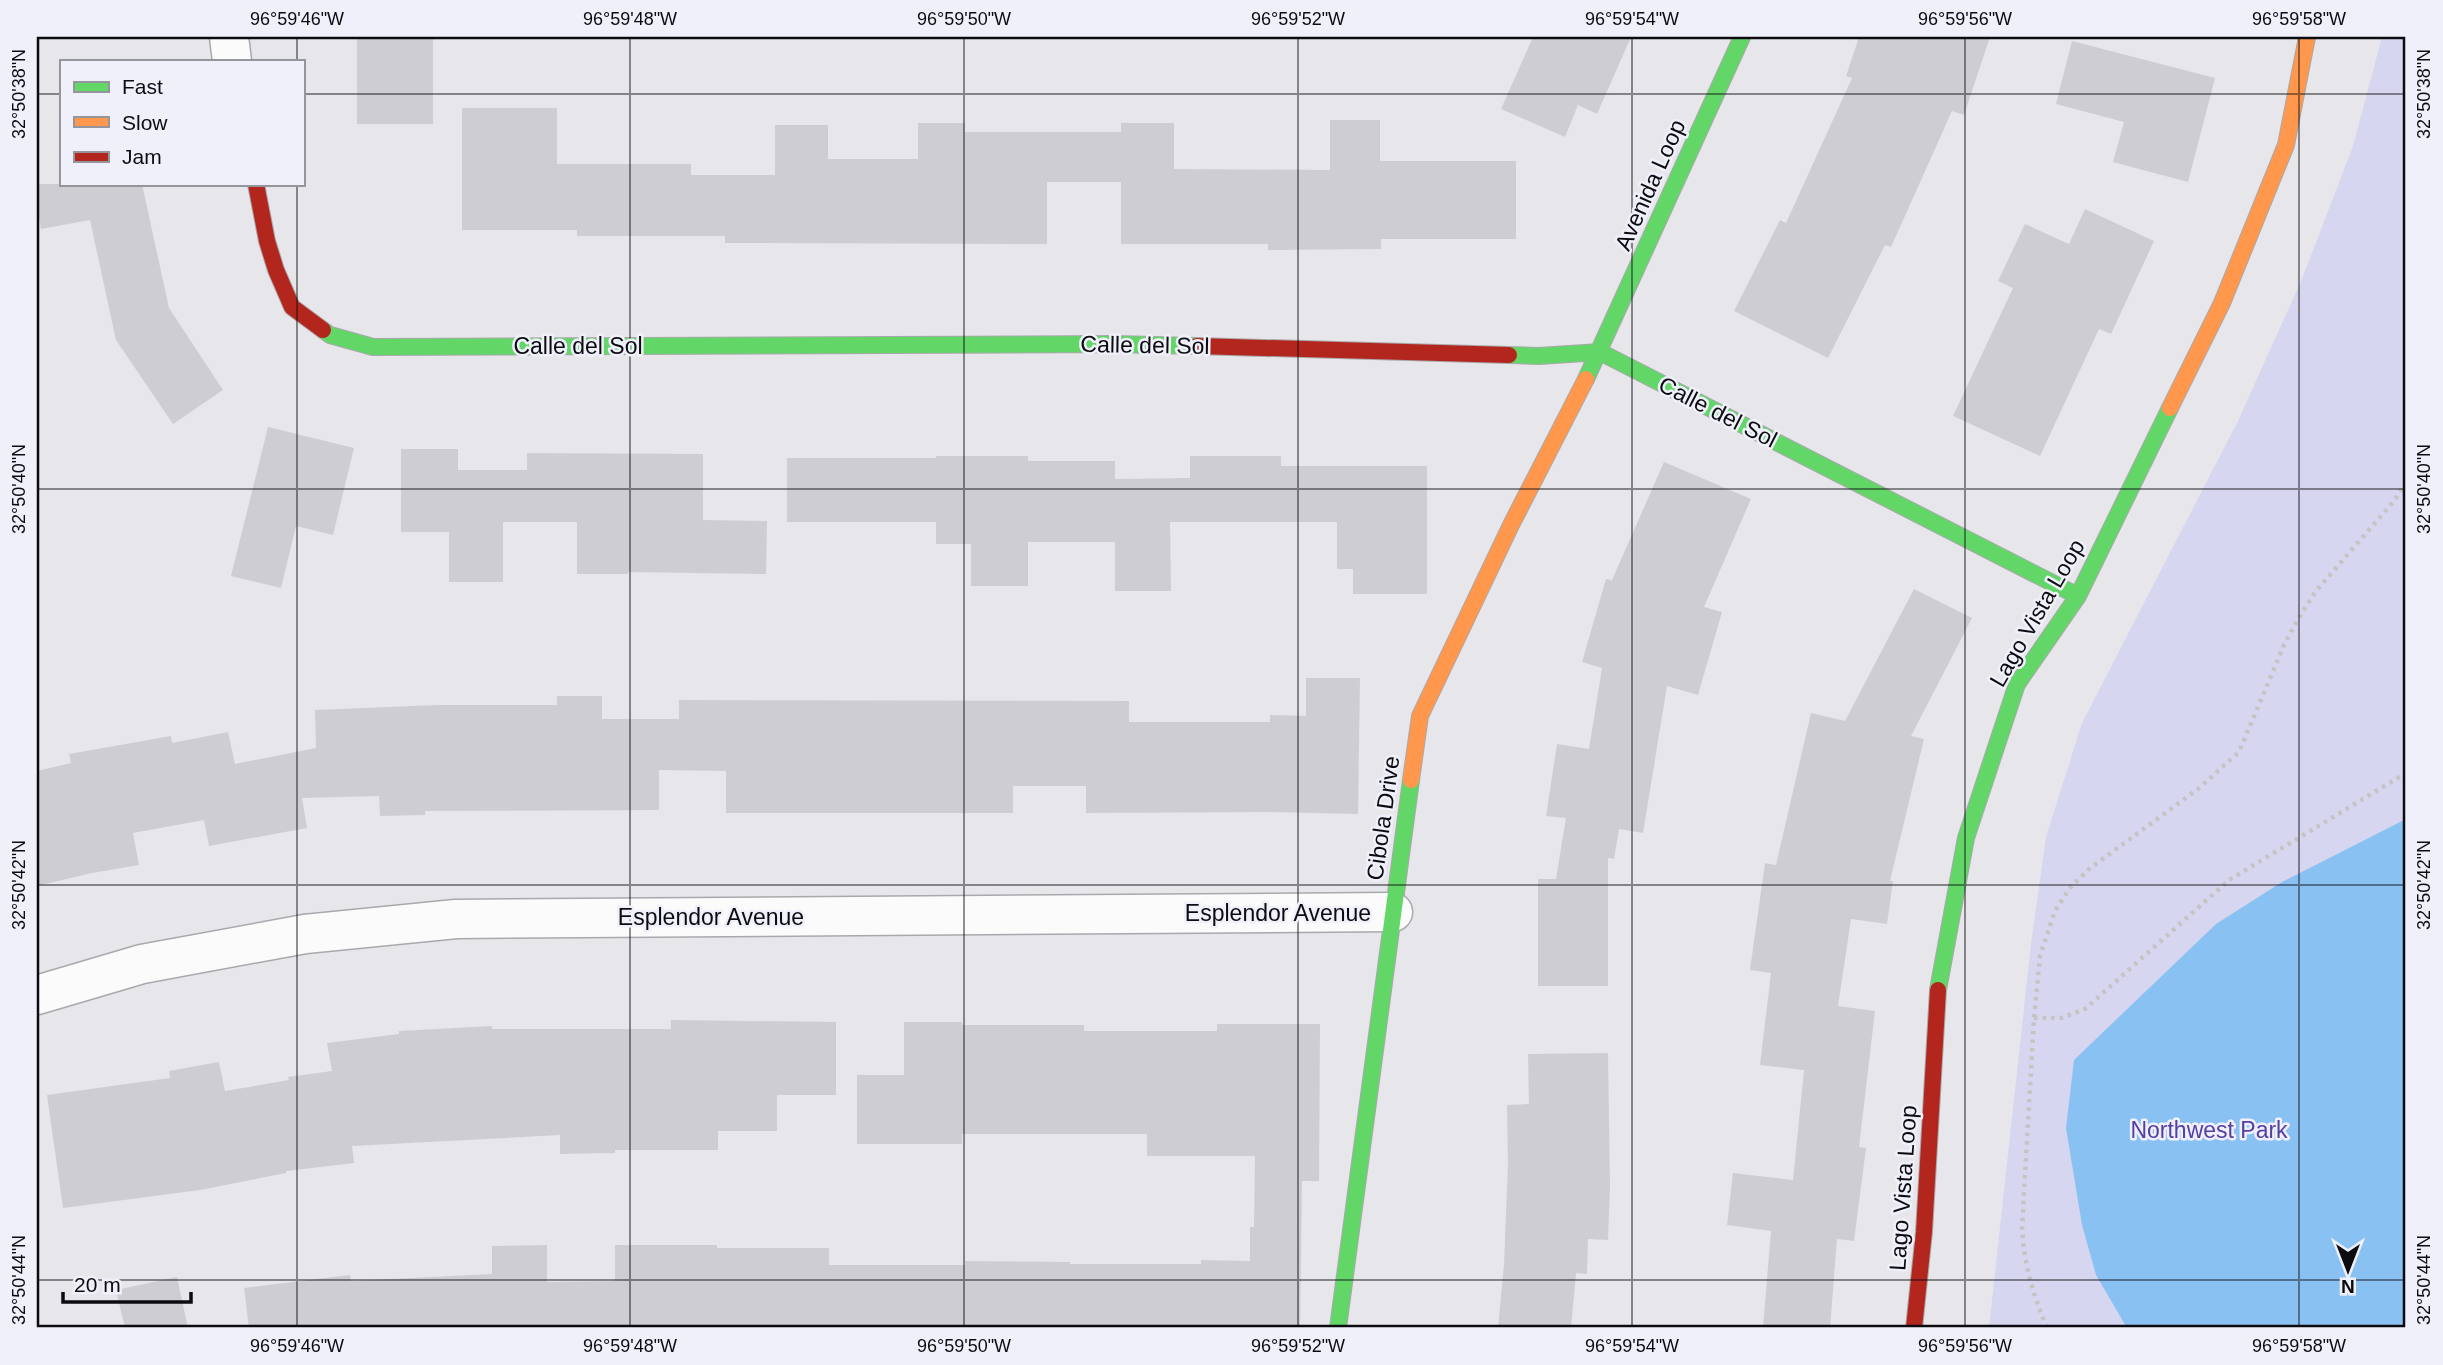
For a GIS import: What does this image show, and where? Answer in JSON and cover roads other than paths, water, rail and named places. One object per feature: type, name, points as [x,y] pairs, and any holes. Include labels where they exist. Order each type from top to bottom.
[{"type":"street","points":[[229,37],[232,60]]},
{"type":"street","name":"Avenida Loop","points":[[1600,352],[1742,37]]},
{"type":"street","name":"Lago Vista Loop","points":[[1914,1328],[1924,1232],[1938,985],[1966,838],[2017,684],[2078,596],[2222,303],[2286,145],[2307,37]]},
{"type":"street","name":"Calle del Sol","points":[[256,186],[267,241],[292,307],[330,335],[373,347],[1114,344],[1539,356],[1600,352],[2078,596]]},
{"type":"street","name":"Cibola Drive","points":[[1338,1328],[1420,716],[1511,525],[1600,352]]},
{"type":"street","name":"Esplendor Avenue","points":[[37,995],[142,964],[305,934],[456,919],[1393,912]]},
{"type":"water","points":[[2406,819],[2406,1328],[2127,1328],[2096,1275],[2082,1225],[2066,1128],[2074,1060],[2216,924],[2282,882]]},
{"type":"park label","name":"Northwest Park","points":[[2209,1130]]}]
